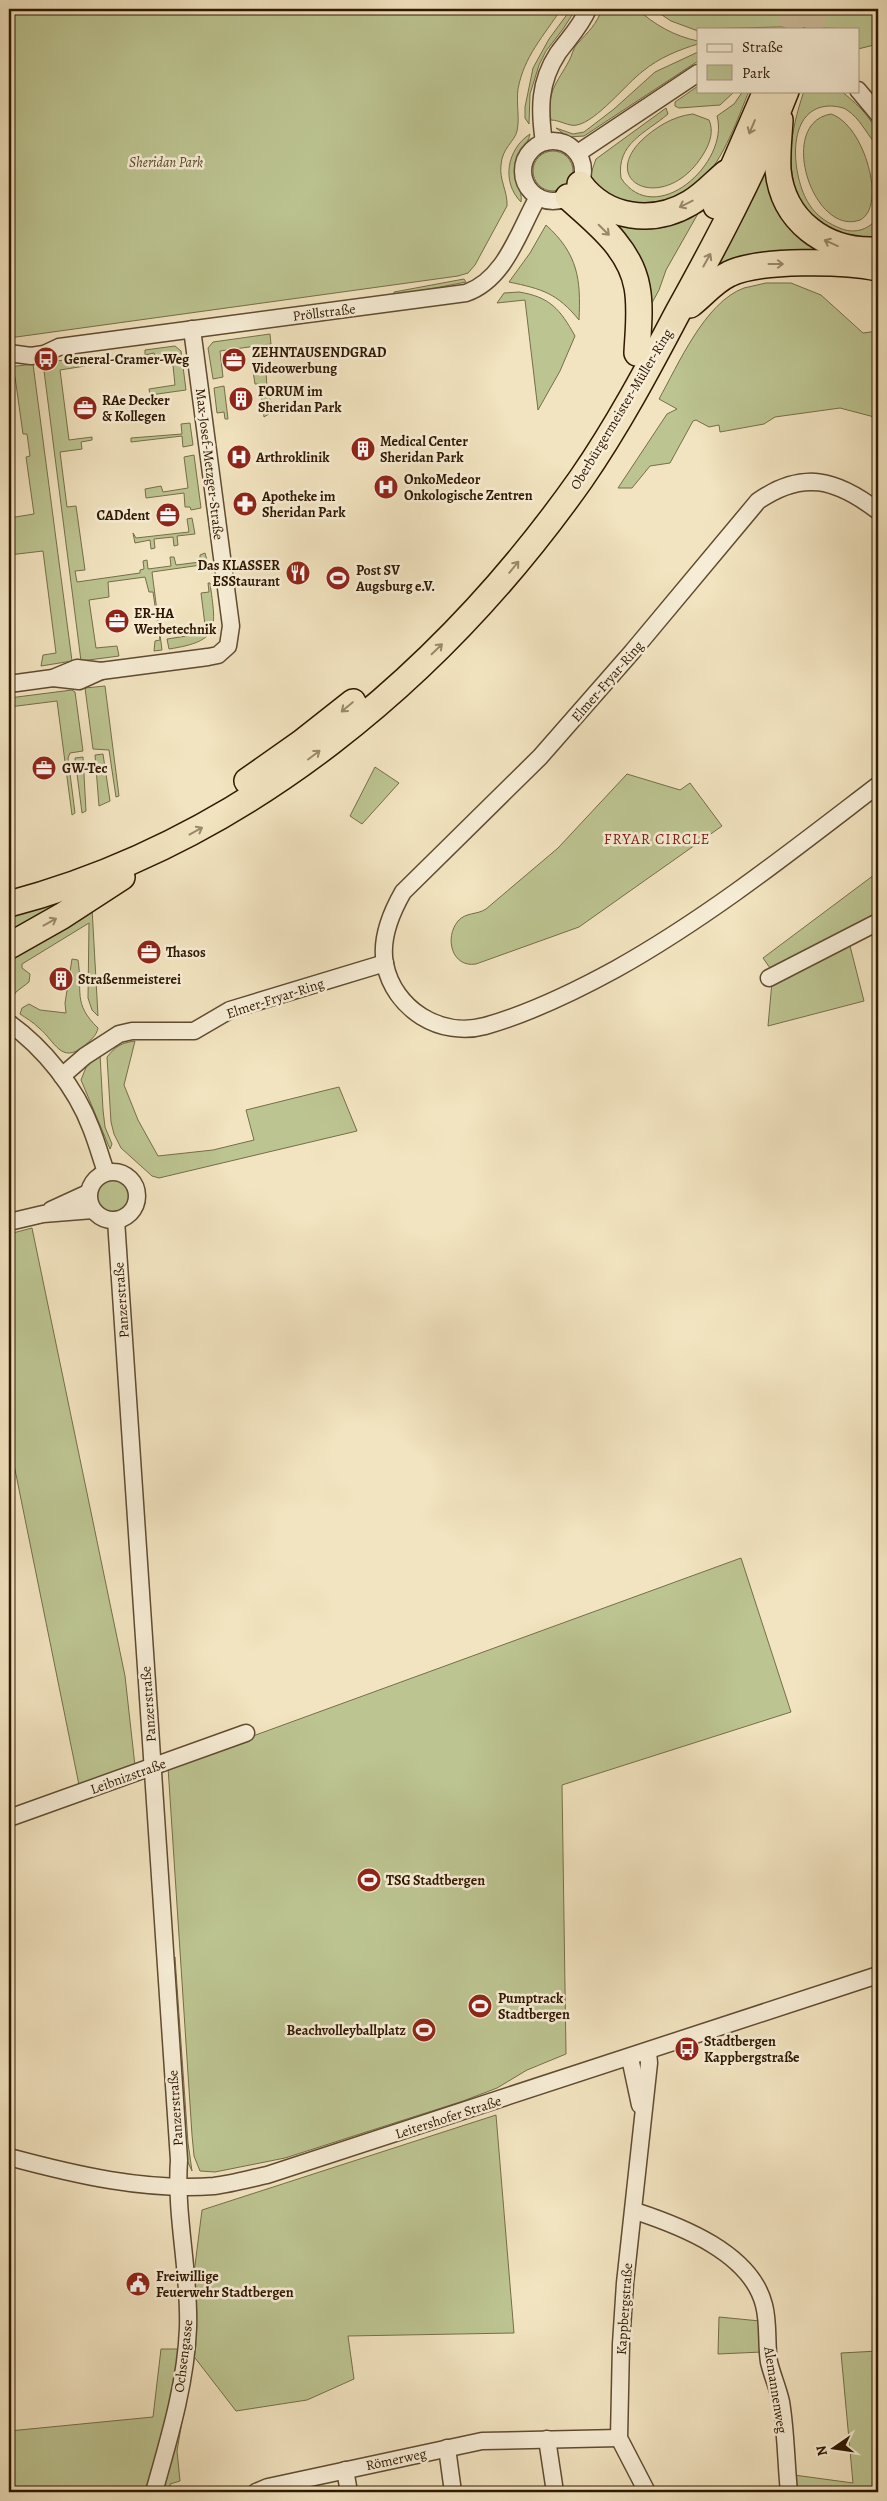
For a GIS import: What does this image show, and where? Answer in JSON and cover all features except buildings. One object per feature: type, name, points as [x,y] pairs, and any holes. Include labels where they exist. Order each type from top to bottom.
[{"type":"highway","name":"Oberbürgermeister-Müller-Ring","points":[[9,887],[96,877],[177,822],[236,788],[308,737],[405,657],[493,565],[542,504],[589,434],[637,353],[703,233],[736,162],[778,95]]},
{"type":"highway","name":"Oberbürgermeister-Müller-Ring","points":[[9,904],[96,877],[152,853],[245,803],[312,757],[371,709],[456,630],[512,569],[582,478],[718,240],[752,170],[778,95]]},
{"type":"highway","points":[[778,95],[778,171],[781,185],[792,209],[807,228],[827,242],[849,249],[878,250]]},
{"type":"highway","points":[[574,190],[606,208],[629,215],[655,216],[690,203],[736,162]]},
{"type":"highway","points":[[574,190],[614,240],[634,272],[639,307],[637,353]]},
{"type":"highway","points":[[675,318],[713,284],[727,275],[749,266],[793,264],[878,268]]},
{"type":"highway","points":[[9,946],[96,877]]},
{"type":"street","points":[[544,142],[540,113],[543,82],[558,53],[582,23],[588,9]]},
{"type":"street","points":[[578,154],[697,74]]},
{"type":"street","points":[[860,92],[878,114]]},
{"type":"street","points":[[544,142],[564,142],[578,154],[583,170],[574,190],[553,201],[538,197],[528,188],[523,168],[532,149],[544,142]]},
{"type":"street","name":"Pröllstraße","points":[[11,353],[31,356],[44,354],[59,347],[436,298],[478,289],[494,276],[506,258],[538,197]]},
{"type":"street","name":"Max-Josef-Metzger-Straße","points":[[9,684],[53,678],[77,668],[101,672],[213,656],[228,646],[231,626],[192,330]]},
{"type":"street","name":"Elmer-Fryar-Ring","points":[[878,511],[844,488],[820,481],[792,483],[758,501],[626,659],[551,745],[462,835],[409,885],[390,917],[385,936],[385,963],[391,982],[401,999],[420,1016],[440,1026],[470,1029],[533,1010],[578,990],[665,940],[723,902],[878,785]]},
{"type":"street","points":[[769,978],[878,922]]},
{"type":"street","name":"Elmer-Fryar-Ring","points":[[62,1076],[85,1056],[119,1034],[132,1031],[192,1032],[230,1010],[385,963]]},
{"type":"street","points":[[9,1023],[33,1044],[62,1076],[91,1127],[106,1172]]},
{"type":"street","points":[[43,1214],[88,1193],[94,1180],[106,1172],[122,1173],[134,1184],[137,1191],[137,1199],[130,1213],[116,1220],[103,1218],[93,1210],[88,1193]]},
{"type":"street","points":[[9,1222],[43,1214],[93,1210]]},
{"type":"street","name":"Panzerstraße","points":[[116,1220],[179,2160],[178,2187]]},
{"type":"street","name":"Leibnizstraße","points":[[9,1818],[246,1733]]},
{"type":"street","name":"Leitershofer Straße","points":[[9,2157],[107,2180],[178,2187],[216,2186],[266,2176],[878,1975]]},
{"type":"street","name":"Kappbergstraße","points":[[647,2492],[619,2438],[624,2303],[644,2119],[649,2063],[648,2052]]},
{"type":"street","name":"Kappbergstraße","points":[[630,2058],[644,2119]]},
{"type":"street","name":"Ochsengasse","points":[[154,2492],[178,2398],[188,2328],[187,2280],[178,2187]]},
{"type":"street","name":"Alemannenweg","points":[[635,2211],[674,2224],[699,2238],[738,2262],[754,2283],[764,2303],[767,2316],[768,2356],[781,2402],[788,2492]]},
{"type":"street","name":"Römerweg","points":[[256,2492],[268,2487],[482,2441],[619,2438]]},
{"type":"street","points":[[548,2439],[555,2492]]},
{"type":"street","name":"Römerweg","points":[[447,2448],[453,2492]]},
{"type":"street","points":[[345,2470],[348,2492]]},
{"type":"green space","name":"Sheridan Park","points":[[9,9],[561,9],[535,47],[521,77],[518,89],[517,131],[506,149],[501,165],[501,176],[507,206],[475,265],[468,273],[458,276],[9,338]]},
{"type":"green space","points":[[571,9],[576,9],[546,51],[539,65],[530,94],[529,124],[525,118],[525,107],[533,68],[549,39]]},
{"type":"green space","points":[[602,9],[637,9],[665,29],[697,41],[697,44],[669,55],[649,66],[602,110],[585,122],[574,125],[551,120],[550,102],[554,88],[576,46],[595,24]]},
{"type":"green space","points":[[653,9],[878,9],[878,44],[860,48],[860,28],[697,28],[697,31],[671,21]]},
{"type":"green space","points":[[697,52],[697,62],[584,136],[568,137],[556,128],[573,134],[584,132],[614,109],[655,72]]},
{"type":"green space","points":[[697,87],[697,92],[734,92],[720,105],[679,108],[675,106],[675,102]]},
{"type":"green space","points":[[742,92],[749,92],[725,148],[702,181],[687,193],[669,201],[630,206],[616,200],[592,184],[590,176],[596,159],[666,108],[668,114],[642,133],[628,147],[623,156],[621,178],[635,192],[652,197],[670,194],[687,184],[701,170],[712,153],[718,134],[717,116],[734,104]]},
{"type":"green space","points":[[804,92],[842,92],[859,106],[870,119],[877,133],[878,140],[874,142],[859,121],[845,109],[829,106],[815,110],[804,118],[798,131],[796,162],[803,192],[815,212],[832,225],[852,231],[857,231],[871,225],[878,217],[878,242],[844,242],[798,206],[792,175],[791,148]]},
{"type":"green space","points":[[693,114],[709,120],[711,133],[710,141],[704,153],[689,172],[673,183],[657,188],[643,186],[633,180],[628,170],[630,157],[640,142],[664,124],[678,117]]},
{"type":"green space","points":[[831,114],[843,121],[854,133],[868,166],[872,184],[872,200],[868,212],[860,220],[843,221],[828,212],[816,196],[807,177],[804,156],[806,137],[815,122]]},
{"type":"green space","points":[[530,134],[517,158],[515,167],[521,193],[521,202],[511,185],[509,166],[516,148]]},
{"type":"green space","points":[[557,151],[564,154],[570,160],[573,171],[572,179],[564,188],[557,191],[549,191],[542,188],[534,179],[533,167],[536,160],[545,152]]},
{"type":"green space","points":[[770,153],[827,248],[710,279]]},
{"type":"green space","points":[[704,203],[666,270],[659,290],[647,312],[595,208]]},
{"type":"green space","points":[[546,225],[565,246],[575,268],[579,292],[579,320],[556,298],[540,290],[509,282],[530,253]]},
{"type":"green space","points":[[464,279],[466,282],[394,296],[394,292]]},
{"type":"green space","points":[[766,283],[791,283],[821,295],[863,333],[878,331],[878,418],[840,408],[775,417],[764,424],[720,432],[719,425],[709,427],[696,420],[693,421],[670,463],[650,466],[632,488],[618,488],[667,414],[677,409],[659,399],[684,353],[705,320],[730,295],[744,288]]},
{"type":"green space","points":[[519,292],[539,297],[553,306],[564,318],[575,336],[560,371],[538,410],[525,300],[497,303],[504,293]]},
{"type":"green space","points":[[270,334],[271,344],[220,351],[223,377],[213,379],[208,348],[213,342]]},
{"type":"green space","points":[[175,346],[181,351],[186,390],[150,395],[149,389],[175,385],[172,356],[155,358],[154,353],[145,355],[145,350]]},
{"type":"green space","points":[[84,357],[85,366],[60,370],[69,440],[92,437],[92,440],[81,442],[82,449],[60,452],[67,507],[76,506],[85,570],[75,571],[77,582],[140,573],[140,570],[144,569],[143,561],[147,560],[148,569],[171,566],[170,557],[174,557],[176,565],[200,562],[200,555],[205,553],[208,564],[152,572],[162,650],[154,651],[155,641],[160,640],[153,592],[149,592],[145,577],[108,582],[109,597],[89,600],[96,648],[117,646],[119,656],[81,661],[43,363],[78,358],[79,360],[84,360]]},
{"type":"green space","points":[[33,364],[72,661],[41,666],[43,655],[56,653],[43,551],[9,555],[9,518],[34,514],[26,457],[30,456],[27,434],[23,434],[15,377],[9,377],[9,367]]},
{"type":"green space","points":[[266,369],[267,390],[272,406],[269,414],[264,417],[260,384],[255,384],[253,371]]},
{"type":"green space","points":[[224,386],[228,419],[225,419],[224,412],[217,413],[214,388]]},
{"type":"green space","points":[[190,423],[193,445],[183,447],[182,436],[131,442],[131,438],[182,434],[181,424]]},
{"type":"green space","points":[[194,455],[201,508],[191,510],[190,507],[185,507],[184,493],[146,498],[145,489],[161,486],[163,492],[188,488],[184,457]]},
{"type":"green space","points":[[192,518],[195,534],[177,536],[178,545],[174,546],[173,537],[154,539],[155,548],[151,549],[150,540],[135,543],[133,533],[136,538],[189,532],[187,519]]},
{"type":"green space","points":[[208,583],[210,583],[213,611],[211,630],[198,642],[169,649],[167,639],[206,633],[201,593],[209,592]]},
{"type":"green space","points":[[105,686],[119,796],[116,797],[109,750],[93,749],[85,688]]},
{"type":"green space","points":[[72,690],[75,692],[83,751],[70,753],[68,758],[75,813],[72,815],[57,701],[9,707],[9,698]]},
{"type":"green space","points":[[103,754],[110,801],[99,806],[95,755]]},
{"type":"green space","points":[[83,757],[86,811],[82,813],[75,758]]},
{"type":"green space","points":[[375,767],[399,783],[362,824],[350,816]]},
{"type":"green space","points":[[627,774],[680,790],[690,783],[722,826],[579,927],[476,964],[468,964],[456,957],[451,943],[454,928],[458,921],[464,916],[486,909],[558,848]]},
{"type":"green space","points":[[878,872],[878,915],[770,968],[763,958]]},
{"type":"green space","points":[[81,891],[9,936],[9,915]]},
{"type":"green space","points":[[92,908],[98,1016],[92,1010],[88,998],[89,923],[22,964],[22,968],[30,974],[29,982],[16,992],[9,1003],[9,954]]},
{"type":"green space","points":[[849,942],[864,1001],[768,1026],[772,982]]},
{"type":"green space","points":[[72,959],[78,960],[82,1004],[90,1019],[98,1028],[89,1042],[70,1053],[59,1049],[45,1033],[20,1014],[22,1008],[29,1004],[40,1010],[66,1013],[65,1003]]},
{"type":"green space","points":[[135,1041],[124,1085],[138,1120],[158,1156],[213,1150],[254,1140],[246,1110],[339,1087],[357,1131],[159,1178],[152,1176],[121,1148],[114,1134],[111,1122],[107,1057],[119,1046]]},
{"type":"green space","points":[[100,1054],[103,1110],[105,1127],[112,1144],[110,1149],[81,1080],[87,1065]]},
{"type":"green space","points":[[112,1178],[124,1184],[130,1196],[124,1208],[112,1214],[100,1208],[94,1196],[100,1184]]},
{"type":"green space","points":[[32,1228],[125,1676],[135,1766],[79,1785],[9,1440],[9,1234]]},
{"type":"green space","name":"TSG Stadtbergen","points":[[741,1558],[791,1712],[562,1785],[566,2054],[527,2070],[497,2088],[463,2101],[285,2158],[215,2172],[200,2171],[194,2156],[192,2135],[168,1767]]},
{"type":"green space","points":[[175,1957],[188,2143],[192,2171],[187,2160],[173,1964]]},
{"type":"green space","points":[[496,2115],[514,2333],[348,2336],[354,2379],[307,2400],[236,2411],[185,2345],[202,2210]]},
{"type":"green space","points":[[719,2317],[760,2321],[762,2352],[718,2354]]},
{"type":"green space","points":[[161,2349],[179,2349],[185,2404],[177,2451],[180,2481],[170,2484],[171,2492],[9,2492],[9,2431],[153,2417]]},
{"type":"green space","points":[[878,2351],[878,2492],[795,2492],[794,2475],[853,2483],[841,2353]]},
{"type":"tunnel","points":[[789,28],[797,9]]},
{"type":"tunnel","points":[[809,28],[817,9]]},
{"type":"place","name":"General-Cramer-Weg","points":[[46,359]]},
{"type":"place","name":"ZEHNTAUSENDGRAD Videowerbung","points":[[234,360]]},
{"type":"place","name":"FORUM im Sheridan Park","points":[[241,399]]},
{"type":"place","name":"RAe Decker & Kollegen","points":[[85,408]]},
{"type":"place","name":"Medical Center Sheridan Park","points":[[363,449]]},
{"type":"place","name":"Arthroklinik","points":[[239,457]]},
{"type":"place","name":"OnkoMedeor Onkologische Zentren","points":[[386,487]]},
{"type":"place","name":"Apotheke im Sheridan Park","points":[[245,504]]},
{"type":"place","name":"CADdent","points":[[168,515]]},
{"type":"place","name":"Das KLASSER ESStaurant","points":[[298,573]]},
{"type":"place","name":"Post SV Augsburg e.V.","points":[[338,578]]},
{"type":"place","name":"ER-HA Werbetechnik","points":[[117,621]]},
{"type":"place","name":"GW-Tec","points":[[44,768]]},
{"type":"place","name":"Thasos","points":[[149,952]]},
{"type":"place","name":"Straßenmeisterei","points":[[61,979]]},
{"type":"place","name":"TSG Stadtbergen","points":[[369,1880]]},
{"type":"place","name":"Pumptrack Stadtbergen","points":[[480,2006]]},
{"type":"place","name":"Beachvolleyballplatz","points":[[424,2030]]},
{"type":"place","name":"Stadtbergen Kappbergstraße","points":[[687,2049]]},
{"type":"place","name":"Freiwillige Feuerwehr Stadtbergen","points":[[138,2284]]},
{"type":"district","name":"FRYAR CIRCLE","points":[[657,839]]}]
